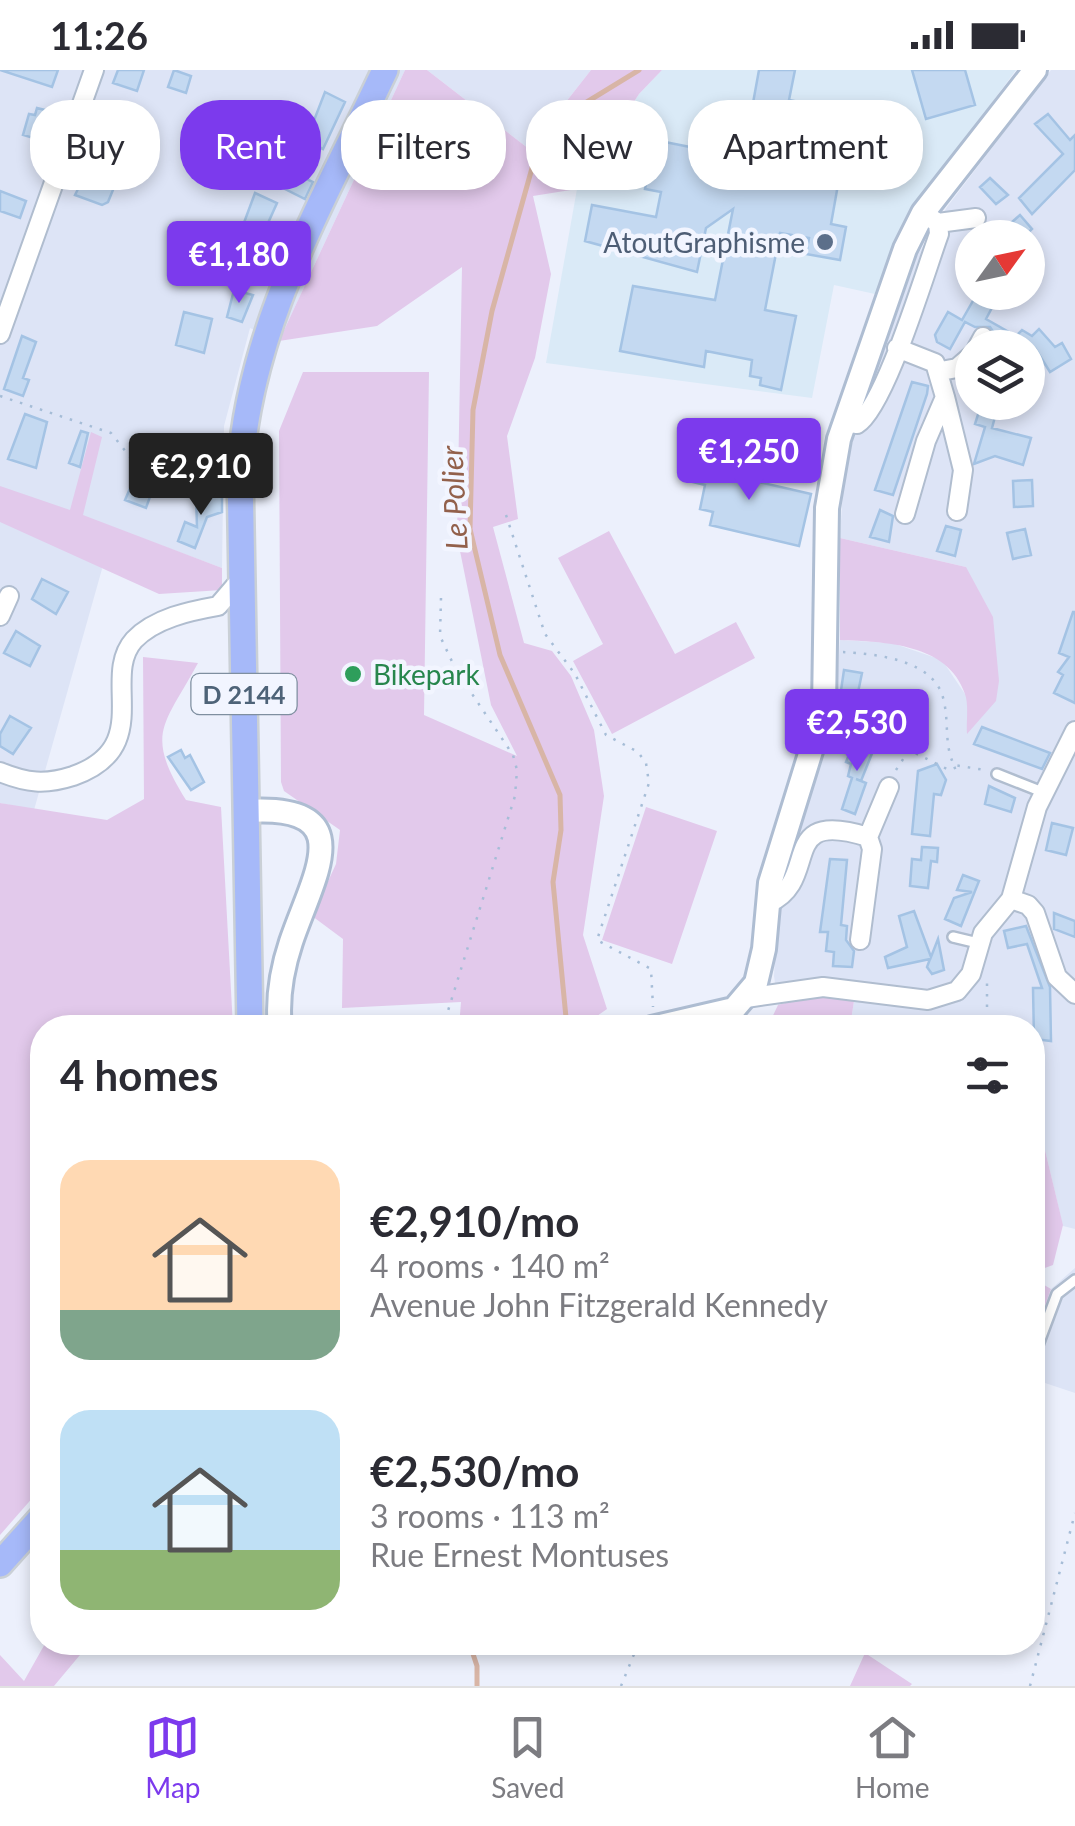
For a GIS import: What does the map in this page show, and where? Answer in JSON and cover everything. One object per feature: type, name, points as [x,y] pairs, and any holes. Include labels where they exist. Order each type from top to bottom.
[{"type":"main road","name":"D 2144","points":[[250,1015],[240,471],[244,416],[266,330],[385,70]]},
{"type":"main road","points":[[0,1564],[30,1530]]},
{"type":"street","points":[[0,334],[94,70]]},
{"type":"street","points":[[746,998],[756,983],[769,903],[794,798],[824,709],[827,508],[844,422],[905,248],[931,218],[1036,70]]},
{"type":"street","points":[[931,218],[976,218]]},
{"type":"street","points":[[844,422],[857,424],[868,417],[938,234],[931,218]]},
{"type":"street","points":[[896,348],[924,356],[941,371],[963,470],[957,511]]},
{"type":"street","points":[[941,371],[955,368]]},
{"type":"street","points":[[905,514],[944,397]]},
{"type":"street","points":[[0,772],[31,784],[78,774],[101,761],[122,727],[126,653],[134,640],[152,626],[190,610],[218,606],[242,578]]},
{"type":"street","points":[[0,616],[9,596]]},
{"type":"street","points":[[713,1015],[746,998],[822,987],[944,999],[971,974],[978,943],[1010,899],[1045,793],[1074,737]]},
{"type":"street","points":[[860,940],[872,849],[868,837],[889,787]]},
{"type":"street","points":[[248,811],[300,814],[314,822],[324,848],[290,946],[280,987],[280,1015]]},
{"type":"street","points":[[769,903],[789,888],[806,840],[814,833],[829,828],[868,837]]},
{"type":"street","points":[[1010,899],[1028,905],[1035,913],[1057,977],[1075,994]]},
{"type":"lane","points":[[997,774],[1045,793]]},
{"type":"lane","points":[[953,937],[978,943]]},
{"type":"lane","points":[[1045,1326],[1057,1294],[1075,1280]]},
{"type":"path","points":[[0,396],[110,433],[134,462],[240,471]]},
{"type":"path","points":[[506,515],[545,634],[574,674],[606,735],[638,752],[646,764],[648,783],[597,940],[651,969],[653,1015]]},
{"type":"path","points":[[442,598],[440,636],[456,670],[513,755],[517,770],[514,796],[447,1015]]},
{"type":"path","points":[[827,650],[892,658],[924,672],[939,686],[944,699],[948,753],[954,764],[997,774]]},
{"type":"path","points":[[889,787],[901,758],[909,750],[950,770],[962,766]]},
{"type":"path","points":[[1045,1628],[1075,1513]]},
{"type":"path","points":[[621,1686],[634,1655]]},
{"type":"path","points":[[1030,1686],[1038,1655]]},
{"type":"shaded area","points":[[0,70],[405,70],[391,100],[341,100],[341,190],[349,190],[279,341],[250,328],[224,426],[222,568],[83,516],[102,569],[34,810],[0,803]]},
{"type":"shaded area","points":[[405,70],[427,70],[466,100],[391,100]]},
{"type":"shaded area","points":[[427,70],[591,70],[567,100],[526,100],[526,147],[506,131],[506,100],[466,100]]},
{"type":"shaded area","points":[[591,70],[662,70],[635,100],[567,100]]},
{"type":"shaded area","points":[[662,70],[1016,70],[922,197],[892,250],[875,294],[834,285],[812,398],[546,363],[577,190],[668,190],[668,100],[635,100]]},
{"type":"shaded area","points":[[1051,70],[1075,70],[1075,1229],[1063,1226],[1045,1150],[1045,1015],[852,1015],[854,1001],[814,995],[778,1005],[774,976],[779,877],[795,813],[835,719],[840,640],[892,643],[942,660],[965,694],[966,567],[840,538],[843,488],[853,439],[917,256],[947,207]]},
{"type":"shaded area","points":[[506,131],[526,147],[526,190],[571,190],[533,196],[551,274],[535,358],[507,436],[518,519],[493,527],[524,643],[552,651],[571,676],[594,730],[604,796],[583,935],[607,1009],[598,1015],[460,1015],[461,1002],[342,1008],[343,939],[312,916],[336,864],[340,830],[284,791],[281,782],[279,431],[303,372],[429,372],[424,715],[517,756],[491,705],[457,536],[462,267],[377,326],[279,341],[349,190],[506,190]]},
{"type":"shaded area","points":[[91,432],[102,437],[83,515],[222,568],[222,590],[159,594],[0,522],[0,486],[70,510]]},
{"type":"shaded area","points":[[609,531],[675,654],[736,622],[755,658],[612,734],[573,661],[603,644],[558,558]]},
{"type":"shaded area","points":[[840,538],[966,567],[993,617],[999,681],[996,701],[967,734],[965,694],[957,677],[944,664],[913,649],[840,640]]},
{"type":"shaded area","points":[[143,657],[198,663],[168,716],[162,744],[165,759],[186,800],[221,807],[232,1015],[30,1015],[30,1501],[0,1535],[0,803],[107,820],[144,799]]},
{"type":"shaded area","points":[[646,807],[717,831],[672,964],[602,940]]},
{"type":"shaded area","points":[[814,995],[854,1001],[852,1015],[773,1015],[778,1005]]},
{"type":"shaded area","points":[[1045,1150],[1063,1225],[1053,1265],[1045,1268]]},
{"type":"shaded area","points":[[1075,1268],[1075,1393],[1045,1383],[1045,1305],[1051,1289]]},
{"type":"shaded area","points":[[0,1655],[24,1681],[39,1655],[80,1655],[54,1686],[0,1686]]},
{"type":"shaded area","points":[[864,1655],[912,1684],[910,1686],[850,1686]]},
{"type":"building","points":[[0,70],[58,70],[52,87]]},
{"type":"building","points":[[118,70],[144,70],[137,91],[113,83]]},
{"type":"building","points":[[174,70],[191,76],[186,93],[168,87]]},
{"type":"building","points":[[759,70],[795,70],[789,100],[754,100]]},
{"type":"building","points":[[912,70],[965,70],[975,105],[926,119]]},
{"type":"building","points":[[325,92],[341,100],[341,111],[323,149],[321,148],[321,102]]},
{"type":"building","points":[[30,114],[30,137],[23,135]]},
{"type":"building","points":[[1048,114],[1070,140],[1075,135],[1075,170],[1032,214],[1019,198],[1063,154],[1035,124]]},
{"type":"building","points":[[668,143],[688,147],[688,190],[837,190],[831,224],[846,227],[840,260],[806,254],[809,238],[780,233],[765,310],[796,316],[781,390],[760,385],[761,378],[750,376],[752,360],[706,351],[704,367],[620,351],[633,286],[715,300],[733,209],[706,228],[697,272],[585,241],[592,205],[656,217],[661,192],[650,190],[668,190]]},
{"type":"building","points":[[990,178],[1008,195],[996,204],[980,187]]},
{"type":"building","points":[[78,190],[113,190],[108,202],[102,205],[75,195]]},
{"type":"building","points":[[287,190],[309,190],[305,199]]},
{"type":"building","points":[[0,191],[26,201],[20,218],[0,211]]},
{"type":"building","points":[[255,193],[277,203],[250,263],[232,255]]},
{"type":"building","points":[[234,290],[253,295],[242,322],[227,317]]},
{"type":"building","points":[[968,310],[991,310],[986,319],[1005,330],[965,322],[961,330],[955,330],[950,349],[937,342],[935,335],[948,312],[962,320]]},
{"type":"building","points":[[184,312],[212,319],[204,353],[176,345]]},
{"type":"building","points":[[22,336],[36,342],[23,378],[29,380],[23,396],[4,389]]},
{"type":"building","points":[[1045,336],[1055,347],[1062,343],[1071,359],[1050,372],[1045,364]]},
{"type":"building","points":[[912,382],[928,386],[927,394],[893,495],[875,490]]},
{"type":"building","points":[[25,414],[47,422],[36,468],[8,459]]},
{"type":"building","points":[[976,420],[994,420],[992,428],[1031,438],[1023,465],[995,456],[974,464],[985,427],[975,424]]},
{"type":"building","points":[[81,431],[88,433],[80,467],[69,463]]},
{"type":"building","points":[[692,448],[714,453],[710,471],[811,494],[799,546],[710,525],[713,512],[700,509],[705,485],[685,480]]},
{"type":"building","points":[[1032,480],[1033,506],[1014,507],[1013,481]]},
{"type":"building","points":[[131,486],[151,494],[146,508],[125,500]]},
{"type":"building","points":[[222,494],[222,512],[207,517],[195,548],[178,541],[185,522],[197,527],[196,495]]},
{"type":"building","points":[[880,510],[893,516],[889,542],[870,537]]},
{"type":"building","points":[[946,526],[961,530],[955,556],[937,551]]},
{"type":"building","points":[[1025,529],[1031,555],[1013,559],[1007,533]]},
{"type":"building","points":[[42,579],[68,592],[56,614],[32,599]]},
{"type":"building","points":[[1073,612],[1075,703],[1054,693],[1063,675],[1058,672],[1069,657],[1059,653]]},
{"type":"building","points":[[16,631],[40,646],[30,666],[4,653]]},
{"type":"building","points":[[844,670],[862,673],[855,707],[839,704]]},
{"type":"building","points":[[10,716],[31,728],[13,754],[0,746],[0,734]]},
{"type":"building","points":[[982,727],[1050,753],[1042,769],[974,744]]},
{"type":"building","points":[[855,739],[875,746],[861,781],[866,783],[855,814],[842,809],[852,778],[848,776],[851,764],[846,762]]},
{"type":"building","points":[[181,750],[185,758],[190,755],[204,782],[191,790],[168,757]]},
{"type":"building","points":[[937,764],[946,780],[941,795],[934,794],[930,836],[912,834],[918,771]]},
{"type":"building","points":[[989,786],[1015,798],[1011,812],[985,804]]},
{"type":"building","points":[[1052,823],[1073,828],[1066,855],[1046,850]]},
{"type":"building","points":[[922,847],[938,848],[937,862],[931,861],[928,888],[910,886],[912,859],[921,860]]},
{"type":"building","points":[[830,859],[847,860],[841,925],[847,926],[846,940],[854,951],[852,967],[833,966],[834,952],[826,951],[828,932],[820,932]]},
{"type":"building","points":[[963,875],[979,881],[961,926],[945,919],[954,898],[972,892],[957,890]]},
{"type":"building","points":[[914,911],[931,957],[938,939],[944,970],[932,974],[927,967],[930,959],[888,968],[885,957],[907,947],[899,916]]},
{"type":"building","points":[[1054,913],[1075,921],[1075,937],[1054,929]]},
{"type":"building","points":[[1026,926],[1050,987],[1051,1041],[1045,1040],[1045,1015],[1034,1015],[1033,988],[1042,988],[1027,944],[1008,948],[1004,931]]},
{"type":"waterway","name":"Le Polier","points":[[566,1015],[553,882],[561,830],[560,795],[500,655],[470,529],[473,410],[492,311],[534,161],[559,119],[639,70]]},
{"type":"waterway","name":"Le Polier","points":[[473,1655],[477,1686]]},
{"type":"place","name":"AtoutGraphisme","points":[[825,242]]},
{"type":"place","name":"Bikepark","points":[[353,674]]}]
